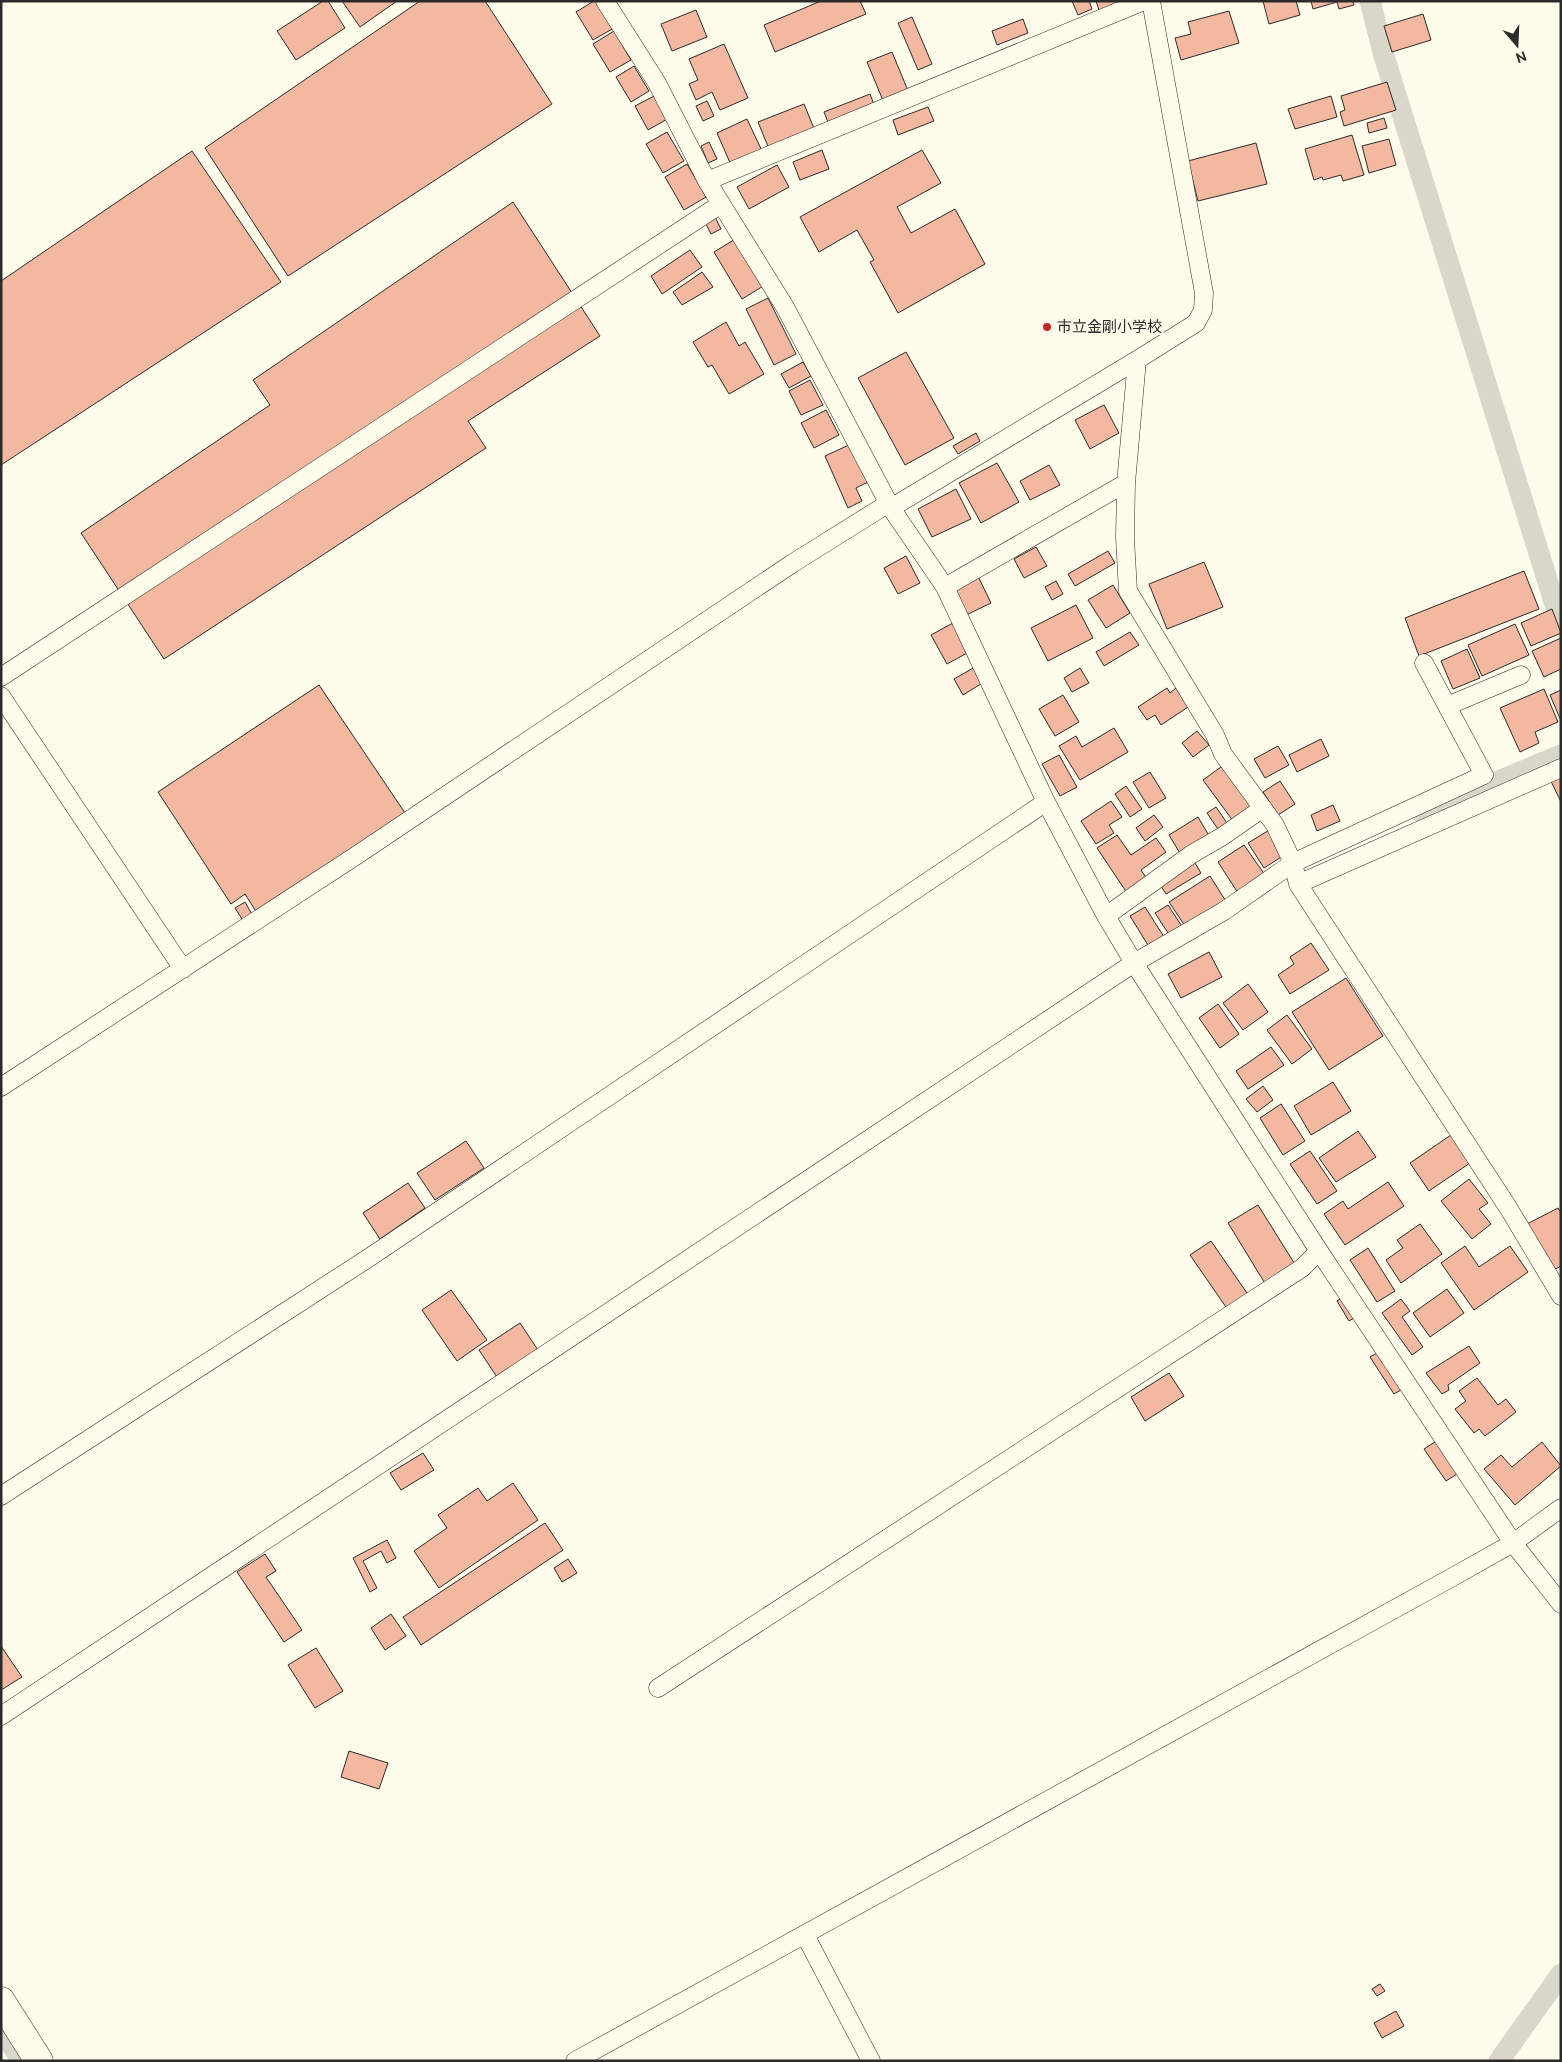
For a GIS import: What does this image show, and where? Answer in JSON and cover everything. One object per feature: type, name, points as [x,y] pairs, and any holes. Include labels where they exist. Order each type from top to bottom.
[{"type":"main road","points":[[1,2001],[39,2061]]},
{"type":"street","points":[[605,1],[658,83],[707,181],[785,307],[890,505],[944,587],[973,643],[1046,802],[1106,916],[1134,963],[1319,1251],[1513,1543],[1561,1604]]},
{"type":"street","points":[[707,181],[1144,1]]},
{"type":"street","points":[[1,1087],[183,969],[793,563],[1196,324],[1203,310],[1204,293],[1151,1]]},
{"type":"street","points":[[1,678],[722,204]]},
{"type":"street","points":[[1137,360],[1126,483],[1125,538],[1128,591],[1215,736],[1222,754],[1275,824],[1293,863],[1298,884],[1509,1208],[1561,1296]]},
{"type":"street","points":[[944,587],[1126,483]]},
{"type":"street","points":[[1,1716],[1134,963],[1224,911],[1293,863],[1484,775],[1424,663]]},
{"type":"street","points":[[1447,706],[1521,676]]},
{"type":"street","points":[[1,696],[183,969]]},
{"type":"street","points":[[1298,884],[1561,768]]},
{"type":"street","points":[[1,1496],[370,1257],[1046,802]]},
{"type":"street","points":[[1106,916],[1153,880],[1263,808]]},
{"type":"street","points":[[658,1688],[1302,1268],[1319,1251]]},
{"type":"street","points":[[575,2061],[1513,1543],[1561,1508]]},
{"type":"street","points":[[805,1935],[871,2061]]},
{"type":"building","points":[[323,1],[328,1],[345,28],[296,60],[277,31]]},
{"type":"building","points":[[342,1],[397,1],[360,27]]},
{"type":"building","points":[[420,1],[485,1],[552,104],[288,276],[205,148]]},
{"type":"building","points":[[594,1],[599,1],[614,28],[593,40],[576,12]]},
{"type":"building","points":[[821,1],[860,1],[866,14],[775,52],[764,25]]},
{"type":"building","points":[[1072,1],[1089,1],[1092,9],[1078,15]]},
{"type":"building","points":[[1096,1],[1131,1],[1100,13]]},
{"type":"building","points":[[1263,1],[1296,1],[1300,15],[1269,24]]},
{"type":"building","points":[[1311,1],[1353,1],[1354,5],[1339,9],[1337,2],[1313,9]]},
{"type":"building","points":[[696,10],[707,37],[672,51],[661,24]]},
{"type":"building","points":[[1229,11],[1239,43],[1181,60],[1175,38],[1191,34],[1188,22]]},
{"type":"building","points":[[1423,14],[1431,40],[1392,52],[1384,26]]},
{"type":"building","points":[[912,17],[932,64],[918,70],[898,23]]},
{"type":"building","points":[[1023,19],[1028,33],[997,45],[992,31]]},
{"type":"building","points":[[614,31],[631,60],[610,72],[593,44]]},
{"type":"building","points":[[724,44],[748,98],[720,110],[712,92],[696,100],[689,84],[698,80],[689,59]]},
{"type":"building","points":[[892,52],[909,93],[884,103],[867,62]]},
{"type":"building","points":[[634,66],[649,91],[631,102],[616,77]]},
{"type":"building","points":[[1387,82],[1396,110],[1344,126],[1340,112],[1345,110],[1341,96]]},
{"type":"building","points":[[870,94],[875,107],[829,125],[824,112]]},
{"type":"building","points":[[656,95],[669,118],[648,130],[635,106]]},
{"type":"building","points":[[1331,96],[1337,117],[1295,129],[1288,109]]},
{"type":"building","points":[[707,101],[714,116],[703,121],[696,106]]},
{"type":"building","points":[[804,104],[815,131],[769,149],[758,122]]},
{"type":"building","points":[[928,107],[934,121],[898,135],[893,120]]},
{"type":"building","points":[[1384,118],[1387,128],[1369,133],[1367,123]]},
{"type":"building","points":[[747,119],[762,151],[731,165],[717,133]]},
{"type":"building","points":[[667,132],[684,161],[663,173],[646,144]]},
{"type":"building","points":[[1352,135],[1364,175],[1343,181],[1341,175],[1323,180],[1322,177],[1314,180],[1305,149]]},
{"type":"building","points":[[1389,139],[1396,165],[1369,173],[1362,146]]},
{"type":"building","points":[[709,142],[717,159],[708,163],[701,146]]},
{"type":"building","points":[[1256,143],[1267,184],[1198,201],[1188,161]]},
{"type":"building","points":[[822,150],[829,169],[800,180],[793,162]]},
{"type":"building","points":[[922,150],[941,183],[897,207],[911,233],[955,209],[985,264],[898,313],[870,262],[874,260],[857,230],[819,252],[800,217]]},
{"type":"building","points":[[192,151],[281,282],[1,465],[1,281]]},
{"type":"building","points":[[687,164],[706,197],[684,210],[665,177]]},
{"type":"building","points":[[777,165],[789,187],[749,209],[737,187]]},
{"type":"building","points":[[513,202],[600,336],[468,421],[486,448],[164,659],[81,533],[270,405],[253,380]]},
{"type":"building","points":[[713,213],[721,229],[711,234],[703,218]]},
{"type":"building","points":[[737,238],[765,285],[742,299],[714,252]]},
{"type":"building","points":[[690,250],[702,267],[662,294],[651,276]]},
{"type":"building","points":[[702,272],[713,287],[682,305],[673,292]]},
{"type":"building","points":[[768,298],[796,354],[774,365],[746,309]]},
{"type":"building","points":[[726,322],[739,346],[745,342],[764,374],[729,394],[712,365],[708,367],[693,342]]},
{"type":"building","points":[[906,352],[954,438],[905,465],[858,378]]},
{"type":"building","points":[[803,362],[811,376],[789,388],[781,374]]},
{"type":"building","points":[[810,380],[823,405],[801,415],[789,391]]},
{"type":"building","points":[[1104,405],[1119,433],[1090,449],[1075,420]]},
{"type":"building","points":[[826,410],[839,435],[814,448],[801,423]]},
{"type":"building","points":[[976,433],[980,441],[958,454],[953,446]]},
{"type":"building","points":[[851,444],[868,482],[856,488],[862,501],[848,508],[825,456]]},
{"type":"building","points":[[997,463],[1019,502],[981,523],[959,483]]},
{"type":"building","points":[[1049,465],[1060,485],[1030,500],[1020,481]]},
{"type":"building","points":[[956,489],[971,519],[932,537],[918,509]]},
{"type":"building","points":[[1036,547],[1047,566],[1024,578],[1014,559]]},
{"type":"building","points":[[1108,551],[1115,563],[1075,586],[1068,574]]},
{"type":"building","points":[[906,556],[920,583],[898,594],[884,568]]},
{"type":"building","points":[[1204,562],[1223,607],[1167,629],[1149,584]]},
{"type":"building","points":[[974,568],[991,603],[962,617],[945,582]]},
{"type":"building","points":[[1524,571],[1539,609],[1419,656],[1405,618]]},
{"type":"building","points":[[1056,581],[1063,594],[1052,600],[1045,587]]},
{"type":"building","points":[[1113,585],[1130,613],[1106,628],[1088,600]]},
{"type":"building","points":[[1076,605],[1093,638],[1048,661],[1031,628]]},
{"type":"building","points":[[1552,609],[1561,633],[1531,646],[1521,623]]},
{"type":"building","points":[[953,623],[969,652],[947,664],[931,635]]},
{"type":"building","points":[[1515,624],[1529,655],[1482,676],[1468,645]]},
{"type":"building","points":[[1130,632],[1139,645],[1104,666],[1096,652]]},
{"type":"building","points":[[1561,638],[1561,669],[1544,677],[1532,651]]},
{"type":"building","points":[[1467,649],[1480,678],[1453,689],[1441,661]]},
{"type":"building","points":[[975,667],[984,682],[963,695],[954,679]]},
{"type":"building","points":[[1080,668],[1089,683],[1072,692],[1064,678]]},
{"type":"building","points":[[319,685],[405,813],[257,913],[245,894],[231,904],[158,792]]},
{"type":"building","points":[[1167,688],[1170,693],[1176,688],[1188,707],[1161,725],[1155,715],[1147,720],[1138,707]]},
{"type":"building","points":[[1544,689],[1558,722],[1535,732],[1539,743],[1520,752],[1500,708]]},
{"type":"building","points":[[1561,690],[1561,721],[1550,695]]},
{"type":"building","points":[[1063,695],[1079,722],[1055,736],[1039,709]]},
{"type":"building","points":[[1114,728],[1128,752],[1080,780],[1059,746],[1076,736],[1082,747]]},
{"type":"building","points":[[1197,731],[1209,745],[1193,757],[1182,743]]},
{"type":"building","points":[[1321,739],[1329,756],[1297,772],[1289,755]]},
{"type":"building","points":[[1278,746],[1289,765],[1265,778],[1254,759]]},
{"type":"building","points":[[1059,755],[1077,787],[1060,796],[1042,764]]},
{"type":"building","points":[[1225,764],[1258,810],[1236,825],[1203,780]]},
{"type":"building","points":[[1561,771],[1561,802],[1549,777]]},
{"type":"building","points":[[1150,772],[1166,798],[1149,808],[1133,782]]},
{"type":"building","points":[[1280,781],[1295,804],[1278,815],[1263,792]]},
{"type":"building","points":[[1126,786],[1142,809],[1130,817],[1115,794]]},
{"type":"building","points":[[1111,801],[1122,817],[1109,825],[1114,833],[1096,844],[1081,821]]},
{"type":"building","points":[[1333,805],[1340,821],[1317,831],[1311,815]]},
{"type":"building","points":[[1216,807],[1231,829],[1222,835],[1207,813]]},
{"type":"building","points":[[1154,815],[1163,827],[1145,841],[1136,828]]},
{"type":"building","points":[[1198,817],[1211,839],[1181,855],[1169,835]]},
{"type":"building","points":[[1271,829],[1286,854],[1264,868],[1248,843]]},
{"type":"building","points":[[1117,835],[1131,855],[1156,838],[1166,852],[1141,870],[1149,882],[1129,896],[1097,848]]},
{"type":"building","points":[[1244,845],[1265,875],[1238,893],[1218,862]]},
{"type":"building","points":[[1192,858],[1201,873],[1166,894],[1157,880]]},
{"type":"building","points":[[1210,876],[1227,903],[1187,929],[1169,902]]},
{"type":"building","points":[[245,902],[253,916],[244,922],[235,908]]},
{"type":"building","points":[[1168,905],[1183,928],[1170,936],[1155,913]]},
{"type":"building","points":[[1145,907],[1166,940],[1151,950],[1130,916]]},
{"type":"building","points":[[1311,943],[1329,970],[1290,994],[1278,975],[1294,964],[1290,957]]},
{"type":"building","points":[[1209,952],[1222,977],[1181,998],[1168,974]]},
{"type":"building","points":[[1346,978],[1383,1036],[1329,1070],[1292,1012]]},
{"type":"building","points":[[1248,984],[1268,1012],[1243,1030],[1223,1003]]},
{"type":"building","points":[[1218,1004],[1239,1034],[1220,1048],[1199,1018]]},
{"type":"building","points":[[1287,1015],[1312,1049],[1292,1064],[1267,1030]]},
{"type":"building","points":[[1271,1047],[1284,1065],[1248,1089],[1236,1071]]},
{"type":"building","points":[[1333,1082],[1351,1111],[1311,1135],[1294,1106]]},
{"type":"building","points":[[1263,1086],[1273,1100],[1257,1112],[1246,1099]]},
{"type":"building","points":[[1281,1104],[1305,1141],[1283,1155],[1260,1118]]},
{"type":"building","points":[[1358,1131],[1376,1157],[1336,1182],[1319,1158]]},
{"type":"building","points":[[1451,1135],[1470,1163],[1429,1191],[1410,1163]]},
{"type":"building","points":[[466,1141],[484,1168],[435,1200],[417,1173]]},
{"type":"building","points":[[1310,1151],[1337,1191],[1317,1204],[1290,1164]]},
{"type":"building","points":[[1469,1179],[1488,1203],[1479,1209],[1491,1224],[1472,1239],[1441,1201]]},
{"type":"building","points":[[1388,1182],[1404,1206],[1345,1245],[1324,1214],[1343,1201],[1348,1209]]},
{"type":"building","points":[[408,1183],[425,1208],[380,1239],[363,1213]]},
{"type":"building","points":[[1258,1205],[1296,1266],[1266,1285],[1228,1223]]},
{"type":"building","points":[[1558,1208],[1561,1213],[1561,1266],[1552,1271],[1527,1224]]},
{"type":"building","points":[[1420,1224],[1442,1254],[1401,1283],[1386,1260],[1403,1248],[1397,1240]]},
{"type":"building","points":[[1211,1241],[1249,1296],[1228,1310],[1190,1255]]},
{"type":"building","points":[[1465,1246],[1479,1267],[1510,1246],[1528,1272],[1474,1310],[1441,1263]]},
{"type":"building","points":[[1368,1248],[1395,1291],[1377,1302],[1350,1260]]},
{"type":"building","points":[[1447,1289],[1464,1313],[1430,1337],[1413,1313]]},
{"type":"building","points":[[451,1290],[487,1340],[457,1361],[422,1310]]},
{"type":"building","points":[[1347,1295],[1359,1315],[1349,1321],[1337,1301]]},
{"type":"building","points":[[1401,1299],[1410,1311],[1402,1317],[1423,1347],[1412,1355],[1382,1313]]},
{"type":"building","points":[[520,1323],[538,1350],[497,1377],[479,1350]]},
{"type":"building","points":[[1469,1346],[1480,1363],[1448,1385],[1449,1390],[1442,1394],[1426,1373]]},
{"type":"building","points":[[1382,1350],[1406,1387],[1394,1394],[1370,1357]]},
{"type":"building","points":[[1169,1373],[1184,1396],[1145,1421],[1131,1397]]},
{"type":"building","points":[[1477,1378],[1498,1405],[1506,1399],[1516,1412],[1485,1436],[1479,1429],[1474,1433],[1455,1409],[1466,1401],[1459,1391]]},
{"type":"building","points":[[1438,1440],[1460,1472],[1446,1481],[1424,1449]]},
{"type":"building","points":[[1542,1442],[1561,1466],[1515,1505],[1484,1469],[1501,1455],[1512,1467]]},
{"type":"building","points":[[423,1453],[434,1470],[401,1490],[390,1473]]},
{"type":"building","points":[[513,1483],[538,1520],[439,1588],[414,1551],[447,1528],[438,1515],[478,1488],[487,1501]]},
{"type":"building","points":[[545,1523],[563,1550],[421,1645],[403,1617]]},
{"type":"building","points":[[387,1540],[396,1558],[387,1563],[381,1551],[363,1561],[377,1588],[370,1592],[353,1558]]},
{"type":"building","points":[[265,1554],[276,1571],[266,1577],[302,1630],[284,1642],[237,1572]]},
{"type":"building","points":[[568,1559],[577,1573],[562,1582],[554,1568]]},
{"type":"building","points":[[391,1614],[406,1636],[385,1650],[371,1628]]},
{"type":"building","points":[[1,1646],[22,1677],[1,1690]]},
{"type":"building","points":[[316,1648],[343,1691],[315,1708],[288,1665]]},
{"type":"building","points":[[349,1751],[388,1763],[379,1789],[341,1777]]},
{"type":"building","points":[[1380,1984],[1385,1991],[1377,1996],[1372,1989]]},
{"type":"building","points":[[1396,2011],[1404,2026],[1382,2038],[1374,2023]]},
{"type":"waterway","points":[[1370,1],[1384,56],[1561,624]]},
{"type":"waterway","points":[[1422,813],[1561,755]]},
{"type":"waterway","points":[[1499,2061],[1561,1974]]},
{"type":"waterway","points":[[1,2028],[22,2061]]},
{"type":"place","name":"市立金剛小学校","points":[[1047,327]]}]
